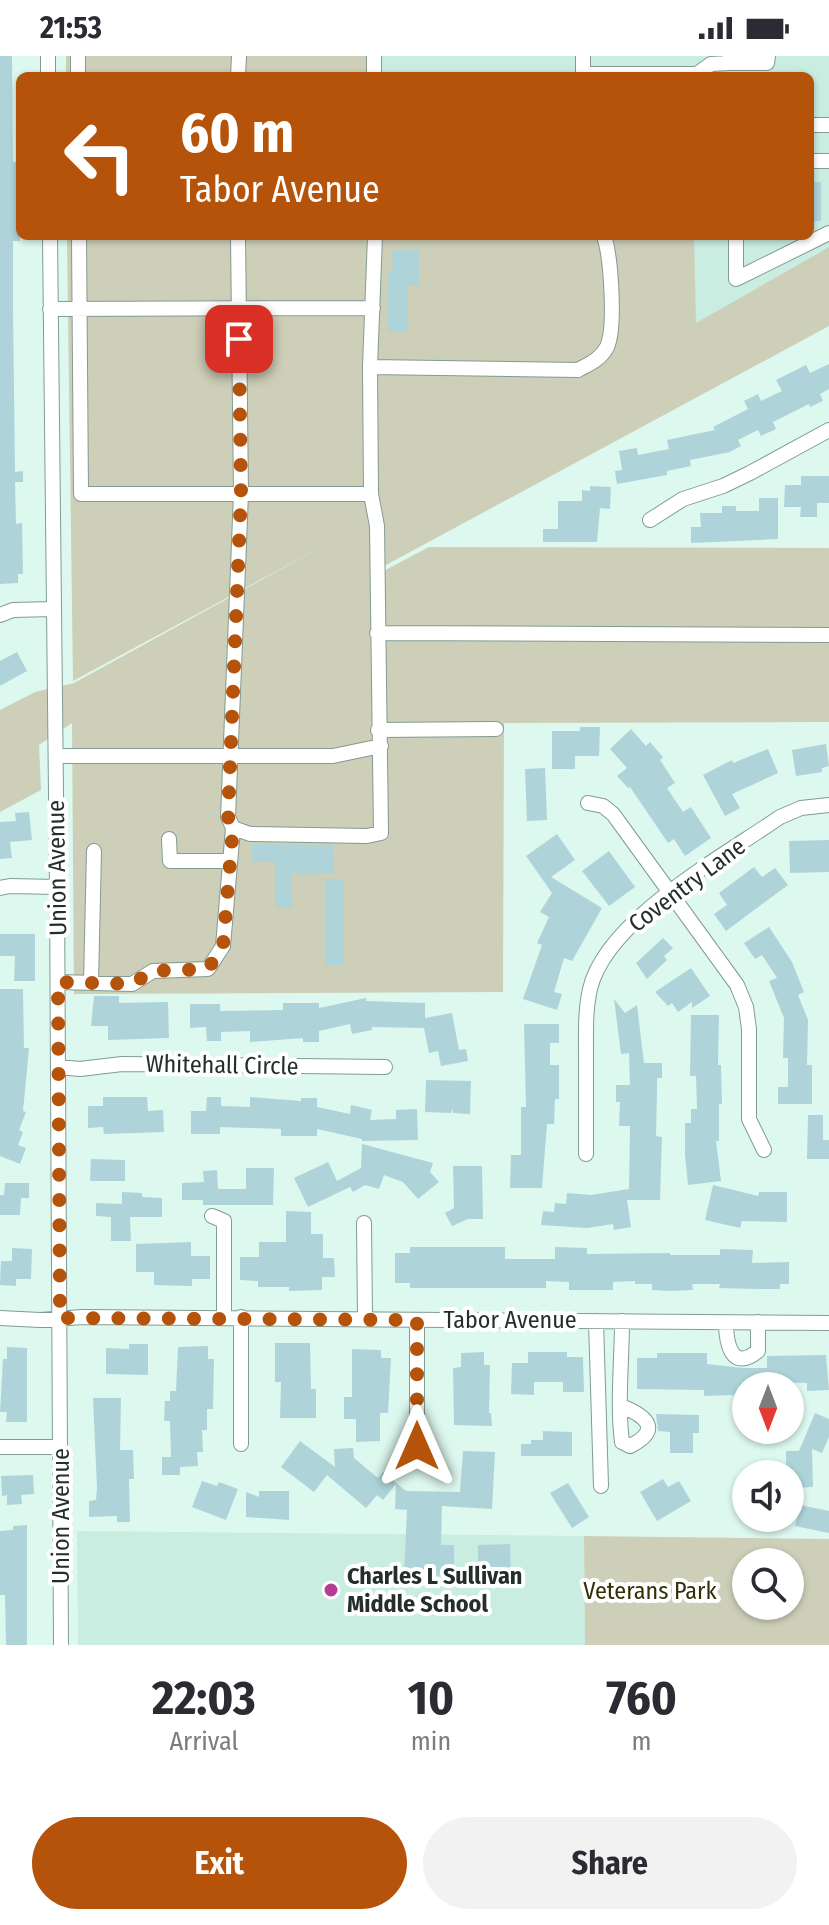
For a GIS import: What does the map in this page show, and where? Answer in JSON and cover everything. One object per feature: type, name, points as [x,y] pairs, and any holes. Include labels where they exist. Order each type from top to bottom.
[{"type":"street","points":[[700,72],[711,64],[730,60],[767,63],[768,56]]},
{"type":"street","points":[[736,240],[736,279],[829,233]]},
{"type":"street","name":"Union Avenue","points":[[50,240],[59,1067],[61,1645]]},
{"type":"street","points":[[79,240],[81,494],[371,494]]},
{"type":"street","points":[[58,982],[132,984],[153,971],[208,969],[223,946],[233,828],[228,817],[241,493],[238,240]]},
{"type":"street","points":[[233,828],[250,834],[367,836],[381,833],[377,526],[371,494],[370,367],[375,240]]},
{"type":"street","points":[[370,367],[578,370],[595,361],[606,350],[611,335],[610,253],[605,240]]},
{"type":"street","points":[[50,309],[373,308]]},
{"type":"street","points":[[650,520],[683,499],[723,486],[829,430]]},
{"type":"street","points":[[0,615],[13,610],[53,609]]},
{"type":"street","points":[[377,633],[829,635]]},
{"type":"street","points":[[378,730],[496,729]]},
{"type":"street","points":[[56,756],[333,756],[381,746]]},
{"type":"street","points":[[588,803],[603,806],[613,814],[737,985],[746,1007],[749,1029],[749,1119],[764,1150]]},
{"type":"street","name":"Coventry Lane","points":[[586,1154],[586,1010],[591,986],[611,946],[632,923],[670,893],[780,817],[801,808],[829,805]]},
{"type":"street","points":[[169,839],[170,861],[230,861]]},
{"type":"street","points":[[91,983],[94,851]]},
{"type":"street","points":[[0,888],[57,887]]},
{"type":"street","name":"Whitehall Circle","points":[[59,1067],[80,1069],[122,1064],[385,1067]]},
{"type":"street","points":[[224,1217],[224,1317]]},
{"type":"street","points":[[364,1223],[365,1318]]},
{"type":"street","points":[[241,1317],[241,1444]]},
{"type":"street","name":"Tabor Avenue","points":[[0,1318],[241,1317],[829,1323]]},
{"type":"street","points":[[417,1320],[417,1446]]},
{"type":"street","points":[[596,1321],[601,1486]]},
{"type":"street","points":[[621,1406],[622,1321]]},
{"type":"street","points":[[726,1322],[727,1347],[734,1356],[740,1357],[751,1356],[758,1351],[758,1322]]},
{"type":"street","points":[[0,1447],[60,1447]]},
{"type":"shaded area","points":[[382,56],[829,56],[829,247],[695,324],[694,240],[814,240],[814,72],[382,72]]},
{"type":"shaded area","name":"Charles L Sullivan Middle School","points":[[77,1531],[584,1536],[585,1645],[78,1645]]},
{"type":"green space","points":[[66,56],[382,56],[382,72],[66,72]]},
{"type":"green space","points":[[67,240],[694,240],[696,323],[829,247],[829,326],[373,572],[374,576],[429,547],[829,548],[829,722],[504,723],[503,992],[74,994],[72,723],[39,745],[41,790],[0,812],[0,710],[35,692],[74,683],[327,544],[73,681]]},
{"type":"green space","name":"Veterans Park","points":[[584,1536],[829,1539],[829,1645],[585,1645]]},
{"type":"building","points":[[0,56],[12,56],[16,240],[20,241],[13,241],[15,472],[23,471],[23,482],[15,482],[16,524],[22,523],[23,574],[18,574],[18,583],[0,584]]},
{"type":"building","points":[[814,182],[821,182],[821,221],[814,221]]},
{"type":"building","points":[[393,250],[419,250],[419,286],[408,286],[408,332],[388,332],[387,273],[392,273]]},
{"type":"building","points":[[829,364],[829,389],[820,394],[823,401],[810,407],[809,404],[773,422],[776,429],[761,436],[758,430],[738,440],[741,446],[730,452],[690,460],[691,466],[667,471],[667,475],[617,484],[615,471],[622,470],[619,451],[637,448],[638,455],[669,449],[667,440],[715,430],[713,427],[748,409],[744,401],[758,394],[761,401],[782,391],[776,380],[806,365],[810,373]]},
{"type":"building","points":[[801,476],[829,476],[829,503],[817,503],[817,517],[800,517],[801,507],[784,507],[785,485],[801,485]]},
{"type":"building","points":[[590,486],[611,487],[610,509],[600,508],[597,542],[543,542],[543,529],[558,529],[558,501],[582,501],[582,490],[590,491]]},
{"type":"building","points":[[759,498],[778,498],[778,539],[691,543],[691,527],[701,527],[700,513],[722,513],[722,506],[736,506],[736,511],[759,511]]},
{"type":"building","points":[[17,652],[27,671],[0,686],[0,661]]},
{"type":"building","points":[[580,727],[600,727],[599,756],[575,756],[575,769],[552,769],[552,731],[580,731]]},
{"type":"building","points":[[631,729],[646,746],[650,742],[663,757],[660,760],[675,783],[667,788],[683,812],[691,807],[711,838],[685,856],[674,839],[668,843],[630,787],[617,776],[627,768],[610,749]]},
{"type":"building","points":[[826,744],[829,766],[822,768],[822,772],[796,776],[792,750]]},
{"type":"building","points":[[768,749],[778,773],[732,794],[740,808],[725,816],[703,775],[732,760],[733,763]]},
{"type":"building","points":[[545,768],[547,820],[527,821],[525,769]]},
{"type":"building","points":[[29,812],[32,840],[10,842],[12,858],[0,859],[0,822],[16,821],[15,813]]},
{"type":"building","points":[[557,834],[575,860],[551,877],[602,908],[572,961],[564,958],[554,992],[562,994],[557,1010],[523,999],[542,945],[537,943],[549,917],[540,912],[552,893],[526,856]]},
{"type":"building","points":[[829,840],[829,872],[790,873],[789,841]]},
{"type":"building","points":[[252,844],[333,845],[334,873],[292,874],[292,908],[275,908],[275,862],[252,862]]},
{"type":"building","points":[[609,851],[635,887],[609,906],[582,871]]},
{"type":"building","points":[[754,867],[762,877],[775,868],[788,885],[726,931],[714,914],[727,905],[719,893]]},
{"type":"building","points":[[325,879],[344,879],[344,965],[325,965]]},
{"type":"building","points":[[769,927],[792,962],[804,992],[798,995],[808,1020],[807,1065],[812,1065],[812,1104],[778,1104],[778,1087],[788,1087],[788,1058],[783,1058],[784,1018],[769,981],[777,978],[762,955],[755,959],[744,943]]},
{"type":"building","points":[[0,934],[35,934],[35,981],[14,981],[15,956],[0,956]]},
{"type":"building","points":[[663,938],[673,948],[664,956],[667,960],[647,979],[636,963]]},
{"type":"building","points":[[691,968],[710,996],[692,1008],[692,1002],[678,1012],[672,1003],[668,1006],[655,992]]},
{"type":"building","points":[[0,989],[23,989],[24,1048],[29,1048],[23,1111],[26,1112],[19,1130],[23,1132],[18,1145],[26,1148],[20,1164],[0,1156]]},
{"type":"building","points":[[94,996],[119,996],[119,1003],[168,1002],[169,1038],[108,1040],[108,1026],[91,1026]]},
{"type":"building","points":[[366,998],[366,1001],[425,1003],[425,1018],[452,1013],[459,1050],[466,1049],[468,1061],[441,1066],[438,1051],[429,1053],[424,1028],[372,1027],[372,1030],[352,1034],[350,1024],[319,1031],[319,1042],[303,1042],[303,1038],[250,1042],[250,1031],[221,1032],[221,1041],[207,1041],[206,1027],[190,1028],[190,1004],[220,1004],[220,1011],[283,1010],[283,1003],[319,1003],[319,1008]]},
{"type":"building","points":[[614,999],[625,1013],[637,1005],[644,1063],[662,1063],[662,1078],[657,1078],[656,1136],[662,1137],[660,1200],[627,1200],[631,1227],[614,1230],[613,1224],[587,1228],[541,1225],[543,1211],[554,1212],[555,1203],[566,1204],[567,1193],[591,1195],[629,1189],[630,1126],[619,1126],[620,1102],[616,1102],[616,1085],[630,1085],[629,1053],[621,1054]]},
{"type":"building","points":[[691,1015],[719,1015],[718,1065],[721,1065],[722,1104],[719,1104],[719,1141],[716,1141],[721,1181],[688,1185],[685,1123],[691,1123],[691,1109],[697,1109],[696,1076],[690,1076]]},
{"type":"building","points":[[524,1024],[559,1024],[559,1043],[550,1043],[550,1065],[559,1065],[559,1099],[555,1099],[554,1124],[547,1124],[542,1188],[510,1188],[511,1155],[521,1155],[521,1107],[526,1107]]},
{"type":"building","points":[[426,1080],[471,1081],[470,1114],[453,1113],[453,1109],[451,1113],[425,1112]]},
{"type":"building","points":[[103,1097],[147,1097],[148,1111],[163,1110],[164,1132],[104,1134],[103,1127],[88,1128],[88,1106],[103,1106]]},
{"type":"building","points":[[207,1097],[221,1097],[221,1106],[250,1107],[250,1097],[301,1101],[301,1098],[317,1098],[317,1107],[350,1114],[351,1105],[372,1110],[370,1120],[396,1119],[396,1110],[417,1109],[418,1140],[362,1141],[317,1129],[317,1136],[281,1136],[281,1129],[220,1127],[220,1134],[191,1134],[191,1111],[206,1111]]},
{"type":"building","points":[[808,1115],[823,1115],[823,1140],[829,1140],[829,1159],[807,1159]]},
{"type":"building","points":[[362,1144],[433,1163],[430,1172],[439,1182],[418,1199],[403,1182],[384,1175],[379,1189],[365,1185],[353,1192],[350,1187],[308,1207],[294,1178],[328,1162],[337,1181],[361,1168]]},
{"type":"building","points":[[91,1159],[125,1160],[125,1181],[90,1181]]},
{"type":"building","points":[[453,1166],[482,1166],[483,1219],[468,1219],[452,1226],[445,1213],[454,1208]]},
{"type":"building","points":[[246,1168],[274,1168],[273,1205],[203,1205],[203,1200],[182,1200],[182,1183],[204,1182],[203,1171],[217,1170],[218,1189],[246,1189]]},
{"type":"building","points":[[5,1183],[29,1183],[29,1198],[21,1198],[20,1215],[0,1215],[0,1195],[4,1195]]},
{"type":"building","points":[[713,1185],[758,1196],[759,1192],[787,1192],[787,1222],[742,1221],[740,1228],[705,1220]]},
{"type":"building","points":[[122,1192],[162,1198],[162,1217],[130,1217],[131,1241],[111,1241],[111,1217],[96,1216],[96,1203],[122,1204]]},
{"type":"building","points":[[286,1211],[311,1212],[311,1234],[323,1234],[323,1258],[334,1258],[335,1277],[322,1277],[322,1290],[289,1291],[289,1287],[258,1287],[258,1281],[240,1280],[240,1257],[259,1257],[259,1242],[286,1242]]},
{"type":"building","points":[[191,1242],[191,1256],[210,1256],[210,1279],[192,1279],[192,1286],[154,1285],[154,1272],[136,1272],[136,1244]]},
{"type":"building","points":[[410,1247],[505,1247],[505,1259],[555,1259],[555,1247],[587,1248],[587,1254],[720,1255],[720,1249],[753,1250],[752,1263],[789,1262],[789,1284],[780,1284],[780,1289],[756,1289],[692,1284],[693,1290],[669,1291],[652,1290],[652,1284],[635,1284],[635,1281],[613,1282],[613,1290],[569,1290],[569,1282],[546,1281],[546,1288],[410,1288],[410,1283],[395,1283],[395,1253],[410,1253]]},
{"type":"building","points":[[12,1248],[32,1249],[31,1279],[16,1279],[16,1286],[0,1285],[1,1261],[12,1261]]},
{"type":"building","points":[[275,1343],[310,1343],[311,1389],[316,1389],[316,1418],[280,1418],[281,1382],[275,1382]]},
{"type":"building","points":[[129,1344],[148,1344],[148,1375],[106,1374],[106,1348],[129,1349]]},
{"type":"building","points":[[208,1346],[208,1359],[214,1359],[213,1409],[207,1409],[207,1430],[202,1430],[203,1452],[197,1452],[198,1466],[180,1467],[180,1475],[162,1475],[162,1457],[171,1457],[170,1421],[164,1421],[165,1401],[170,1401],[170,1391],[176,1391],[178,1347]]},
{"type":"building","points":[[7,1347],[27,1348],[27,1422],[6,1422],[7,1412],[0,1412],[3,1359],[7,1359]]},
{"type":"building","points":[[352,1349],[381,1350],[381,1358],[391,1358],[388,1413],[380,1413],[380,1441],[356,1442],[356,1419],[344,1419],[344,1397],[352,1397]]},
{"type":"building","points":[[484,1352],[484,1365],[490,1365],[489,1413],[492,1426],[454,1425],[453,1368],[461,1367],[461,1353]]},
{"type":"building","points":[[528,1352],[567,1352],[567,1357],[583,1357],[584,1392],[563,1392],[563,1382],[534,1382],[534,1395],[511,1394],[512,1363],[528,1363]]},
{"type":"building","points":[[657,1353],[707,1353],[707,1364],[767,1368],[767,1356],[826,1355],[829,1390],[807,1391],[804,1372],[732,1372],[732,1395],[704,1396],[704,1390],[637,1389],[637,1358],[657,1358]]},
{"type":"building","points":[[93,1398],[121,1398],[120,1450],[133,1450],[134,1479],[129,1479],[130,1522],[117,1522],[117,1516],[89,1517],[89,1501],[96,1500],[97,1488]]},
{"type":"building","points":[[815,1413],[829,1419],[829,1437],[822,1453],[812,1449],[813,1487],[804,1487],[804,1460],[786,1460],[786,1451],[799,1451]]},
{"type":"building","points":[[656,1414],[699,1415],[699,1433],[693,1433],[693,1453],[670,1453],[670,1432],[658,1431]]},
{"type":"building","points":[[543,1431],[572,1432],[572,1456],[521,1456],[521,1444],[543,1440]]},
{"type":"building","points":[[300,1441],[335,1467],[334,1449],[353,1448],[354,1458],[378,1478],[383,1472],[406,1491],[460,1492],[463,1451],[495,1452],[492,1509],[442,1506],[441,1545],[454,1545],[454,1576],[404,1575],[407,1510],[395,1509],[396,1484],[383,1500],[377,1495],[366,1508],[327,1475],[314,1492],[281,1467]]},
{"type":"building","points":[[33,1475],[34,1494],[21,1495],[22,1504],[7,1505],[7,1495],[2,1496],[1,1476]]},
{"type":"building","points":[[663,1479],[668,1487],[679,1481],[691,1501],[657,1521],[640,1492]]},
{"type":"building","points":[[202,1481],[217,1486],[219,1482],[238,1489],[226,1520],[192,1507]]},
{"type":"building","points":[[568,1483],[589,1517],[572,1528],[550,1493]]},
{"type":"building","points":[[259,1491],[289,1491],[289,1520],[246,1517],[246,1492],[259,1497]]},
{"type":"building","points":[[804,1506],[829,1511],[829,1533],[804,1528]]},
{"type":"building","points":[[27,1525],[27,1645],[6,1645],[5,1595],[0,1595],[0,1531]]},
{"type":"building","points":[[510,1544],[511,1576],[478,1576],[478,1545]]},
{"type":"place","name":"Charles L Sullivan Middle School","points":[[331,1590]]},
{"type":"route","points":[[239,339],[241,493],[228,817],[233,828],[223,946],[208,969],[153,971],[132,984],[58,982],[60,1318],[417,1320],[417,1446]]}]
